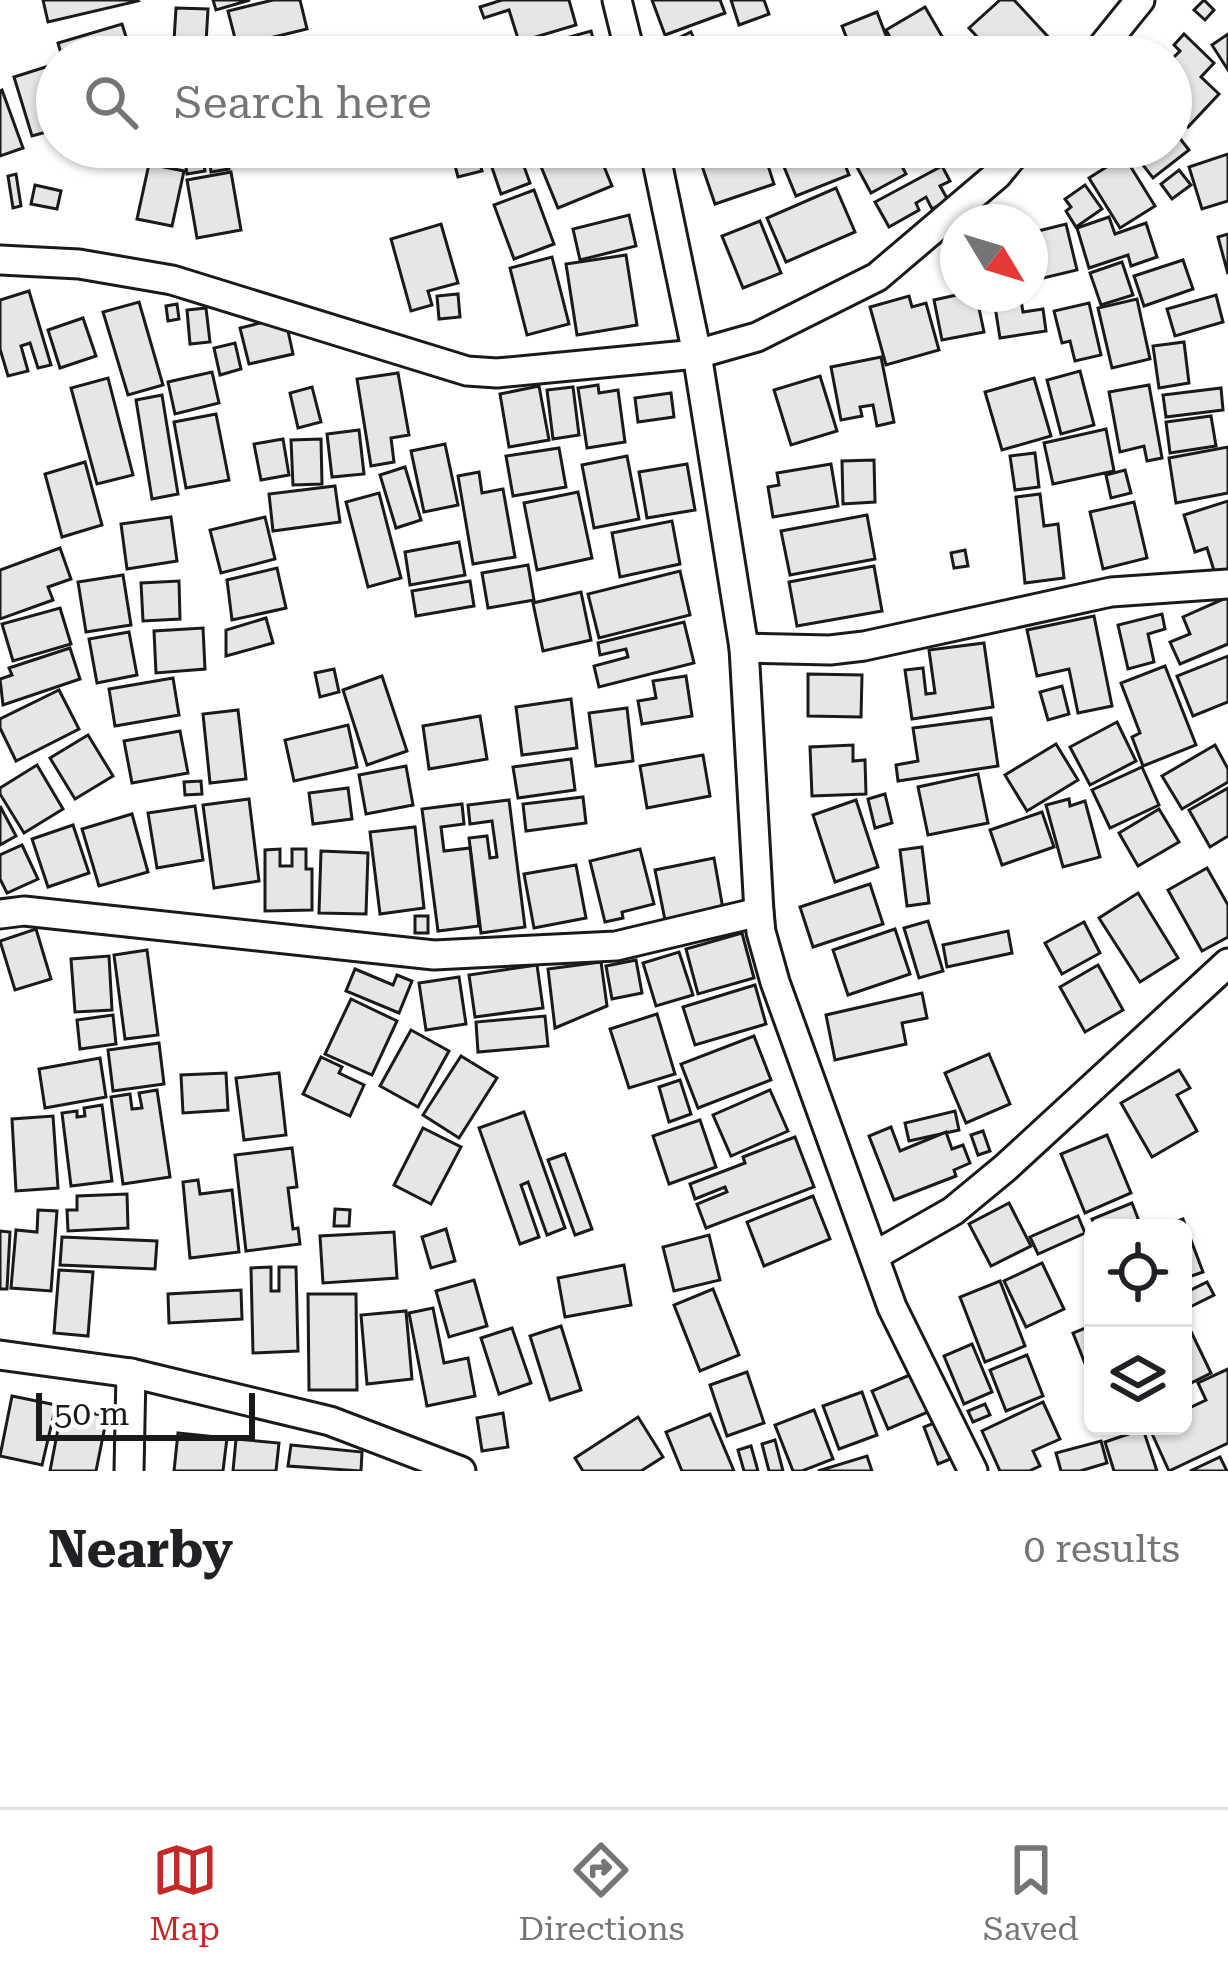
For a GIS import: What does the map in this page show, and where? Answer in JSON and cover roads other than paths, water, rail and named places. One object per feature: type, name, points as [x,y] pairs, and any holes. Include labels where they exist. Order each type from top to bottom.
[{"type":"street","points":[[617,0],[626,36]]},
{"type":"street","points":[[1111,36],[1141,0]]},
{"type":"street","points":[[658,168],[698,354],[743,648],[761,932],[892,1306],[973,1471]]},
{"type":"street","points":[[0,260],[80,264],[172,280],[467,371],[497,373],[698,354],[757,337],[877,278],[1003,168]]},
{"type":"street","points":[[743,648],[864,646],[1112,592],[1228,584]]},
{"type":"street","points":[[0,914],[24,911],[434,956],[616,946],[759,912]]},
{"type":"street","points":[[874,1256],[953,1211],[1005,1168],[1228,963]]},
{"type":"street","points":[[0,1354],[131,1373],[329,1421],[461,1471]]},
{"type":"street","points":[[129,1471],[131,1373]]}]
